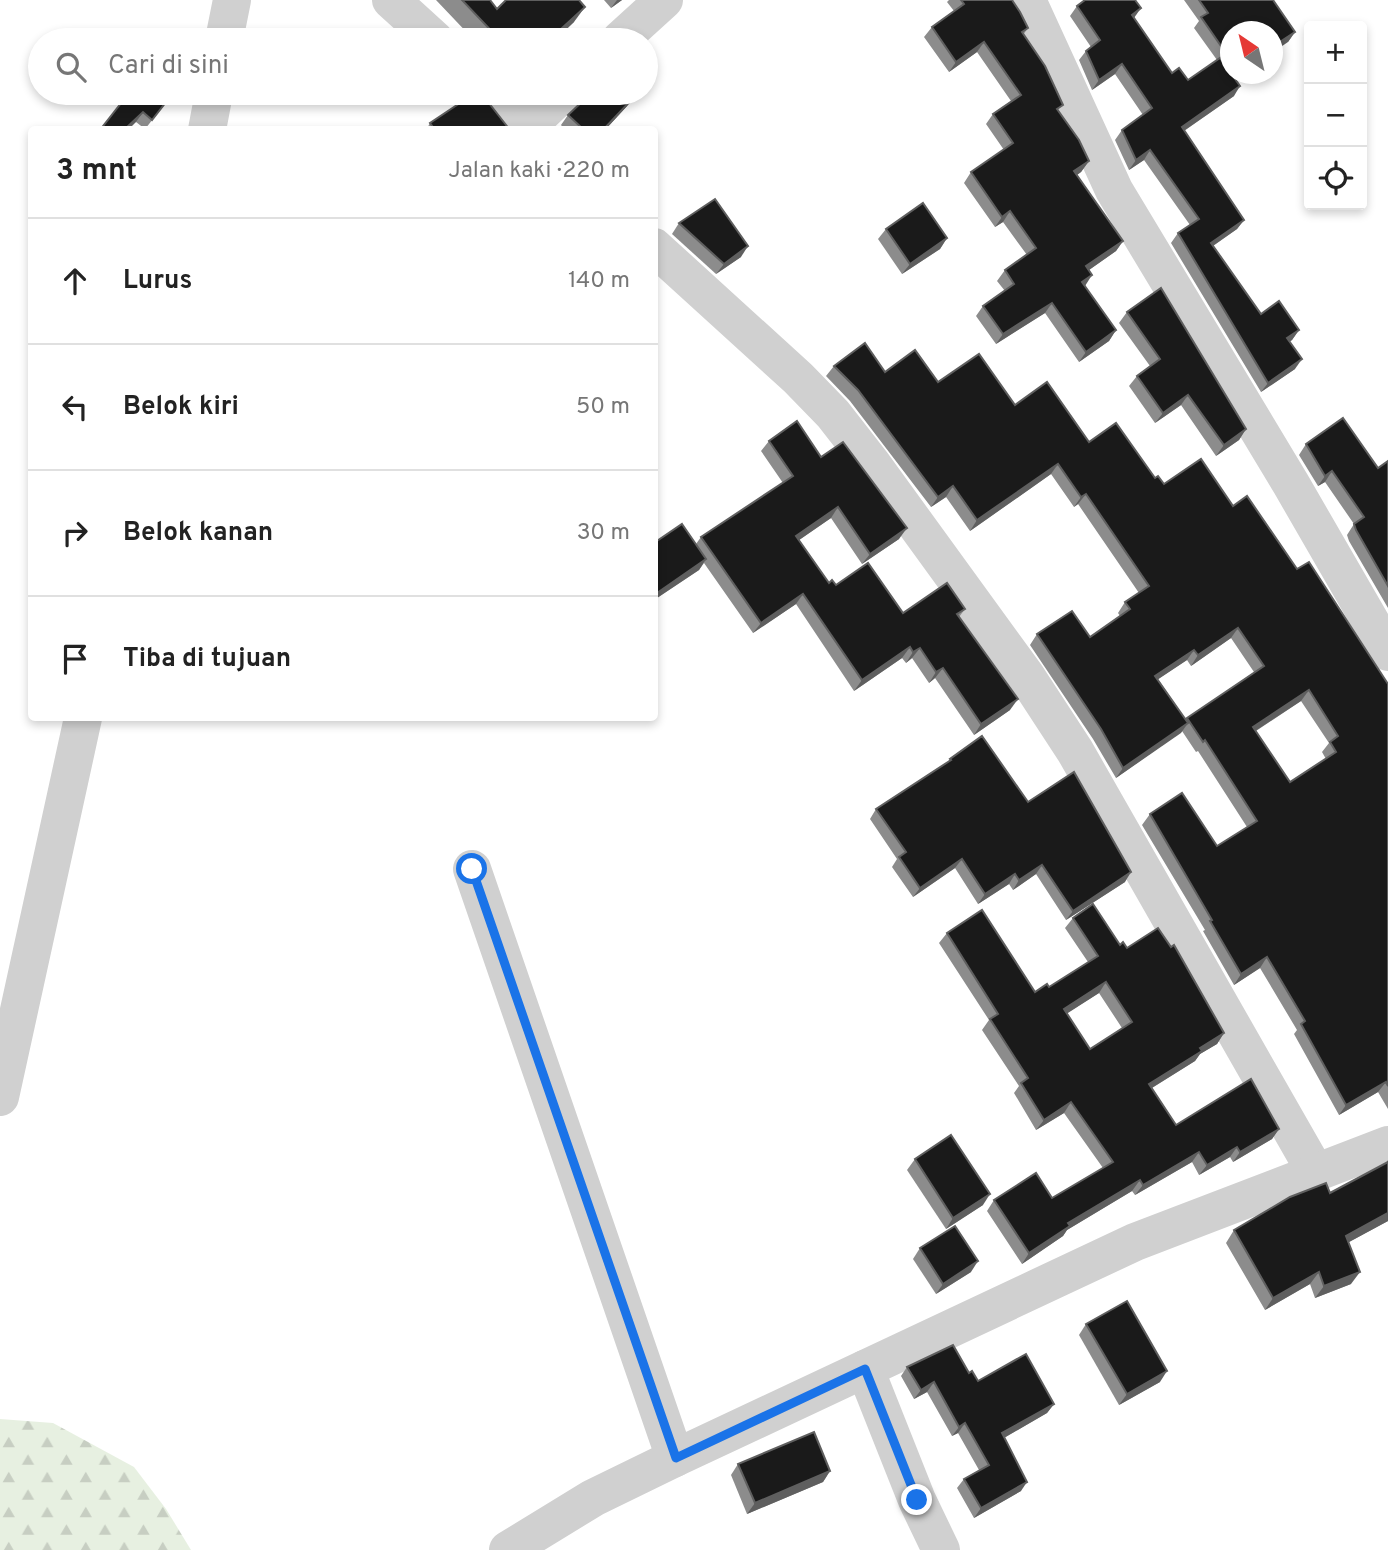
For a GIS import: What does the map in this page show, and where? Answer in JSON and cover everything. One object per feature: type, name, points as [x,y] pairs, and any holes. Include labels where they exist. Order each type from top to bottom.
[{"type":"street","points":[[226,28],[232,0]]},
{"type":"street","points":[[391,0],[422,28]]},
{"type":"street","points":[[633,28],[664,0]]},
{"type":"street","points":[[1027,0],[1114,190],[1284,472],[1388,652]]},
{"type":"street","points":[[208,126],[212,105]]},
{"type":"street","points":[[505,105],[528,126]]},
{"type":"street","points":[[532,126],[552,105]]},
{"type":"street","points":[[658,251],[798,378],[833,414],[1011,654],[1075,751],[1317,1172]]},
{"type":"street","points":[[0,1097],[82,721]]},
{"type":"street","points":[[472,869],[676,1458]]},
{"type":"street","points":[[508,1550],[593,1498],[1135,1242],[1388,1145]]},
{"type":"street","points":[[865,1369],[917,1500],[941,1550]]},
{"type":"green space","points":[[0,1419],[53,1423],[134,1467],[166,1509],[191,1550],[0,1550]]},
{"type":"building","points":[[462,0],[490,0],[497,9],[506,0],[579,0],[585,7],[562,28],[489,28]]},
{"type":"building","points":[[961,0],[1012,0],[1028,28],[1022,32],[1045,66],[1063,105],[1057,109],[1079,140],[1089,161],[1074,171],[1123,241],[1086,266],[1092,275],[1082,282],[1116,330],[1086,352],[1052,303],[1003,334],[983,306],[1014,284],[1005,270],[1036,248],[1010,211],[1002,217],[971,172],[1013,143],[993,114],[1021,95],[984,42],[956,62],[932,27],[964,4]]},
{"type":"building","points":[[1085,0],[1135,0],[1141,8],[1132,15],[1172,73],[1179,68],[1188,80],[1220,58],[1220,84],[1240,86],[1182,127],[1244,220],[1211,243],[1261,314],[1279,301],[1299,330],[1287,338],[1302,359],[1268,383],[1178,233],[1199,219],[1150,150],[1136,160],[1122,130],[1152,108],[1122,64],[1099,80],[1086,51],[1100,40],[1077,6]]},
{"type":"building","points":[[1199,0],[1273,0],[1295,32],[1283,40],[1283,21],[1220,21],[1220,45],[1201,17],[1208,13]]},
{"type":"building","points":[[120,105],[164,105],[152,120],[143,112],[128,126],[103,126]]},
{"type":"building","points":[[457,105],[490,105],[507,126],[432,126],[430,123]]},
{"type":"building","points":[[579,105],[627,105],[607,126],[580,126],[568,115]]},
{"type":"building","points":[[715,199],[748,246],[724,264],[679,223]]},
{"type":"building","points":[[923,203],[947,238],[910,264],[886,229]]},
{"type":"building","points":[[1161,288],[1246,429],[1224,445],[1188,395],[1163,413],[1137,376],[1160,359],[1127,312]]},
{"type":"building","points":[[865,343],[885,372],[915,350],[938,382],[979,354],[1015,405],[1047,382],[1089,442],[1116,423],[1155,478],[1158,476],[1164,484],[1201,459],[1233,506],[1247,496],[1297,569],[1309,562],[1388,684],[1388,1086],[1386,1082],[1346,1105],[1301,1024],[1305,1021],[1267,957],[1241,974],[1150,814],[1182,793],[1217,846],[1257,821],[1205,740],[1203,742],[1187,718],[1264,666],[1238,628],[1198,655],[1194,650],[1155,676],[1188,723],[1123,768],[1101,729],[1037,634],[1072,611],[1090,637],[1130,609],[1125,602],[1149,586],[1086,494],[1081,497],[1058,464],[977,520],[953,486],[938,497],[858,390],[834,366]],"holes":[[[1309,690],[1338,736],[1330,742],[1336,752],[1290,782],[1253,727]]]},
{"type":"building","points":[[1343,418],[1378,468],[1388,461],[1388,586],[1356,530],[1354,524],[1364,517],[1332,471],[1325,476],[1306,444]]},
{"type":"building","points":[[797,421],[821,457],[843,442],[907,528],[870,554],[838,507],[796,536],[829,583],[832,580],[836,585],[868,563],[903,613],[947,583],[965,609],[957,614],[1018,699],[981,724],[943,668],[936,672],[920,648],[913,652],[910,647],[862,680],[803,594],[761,623],[701,537],[793,476],[769,441]]},
{"type":"building","points":[[682,524],[706,559],[658,592],[658,540]]},
{"type":"building","points":[[982,736],[1028,802],[1074,772],[1131,872],[1073,911],[1042,865],[1019,880],[1015,874],[985,894],[962,859],[920,888],[899,857],[906,852],[876,809],[951,760]]},
{"type":"building","points":[[1093,904],[1120,945],[1123,942],[1127,948],[1158,928],[1171,947],[1174,945],[1224,1033],[1200,1048],[1202,1051],[1149,1084],[1176,1125],[1251,1079],[1279,1129],[1240,1152],[1237,1147],[1207,1165],[1199,1152],[1143,1185],[1140,1180],[1068,1223],[1070,1226],[1029,1253],[994,1200],[1036,1173],[1052,1198],[1113,1162],[1071,1102],[1044,1120],[1021,1083],[1028,1078],[990,1019],[998,1014],[947,933],[982,910],[1035,992],[1047,984],[1049,987],[1098,956],[1073,918]],"holes":[[[1106,982],[1132,1022],[1090,1049],[1064,1009]]]},
{"type":"building","points":[[951,1135],[990,1194],[953,1218],[915,1159]]},
{"type":"building","points":[[1388,1162],[1388,1213],[1346,1236],[1360,1272],[1324,1286],[1319,1272],[1273,1298],[1234,1230],[1290,1197],[1326,1183],[1330,1193]]},
{"type":"building","points":[[955,1226],[978,1261],[943,1284],[920,1248]]},
{"type":"building","points":[[1127,1301],[1167,1371],[1127,1394],[1086,1324]]},
{"type":"building","points":[[953,1345],[969,1373],[972,1371],[978,1381],[1026,1354],[1054,1404],[1002,1433],[1027,1482],[981,1508],[964,1479],[989,1465],[965,1423],[959,1427],[934,1382],[921,1390],[907,1367]]},
{"type":"building","points":[[814,1432],[830,1471],[755,1503],[738,1464]]},
{"type":"route","points":[[472,869],[676,1458],[865,1369],[917,1500]]}]
